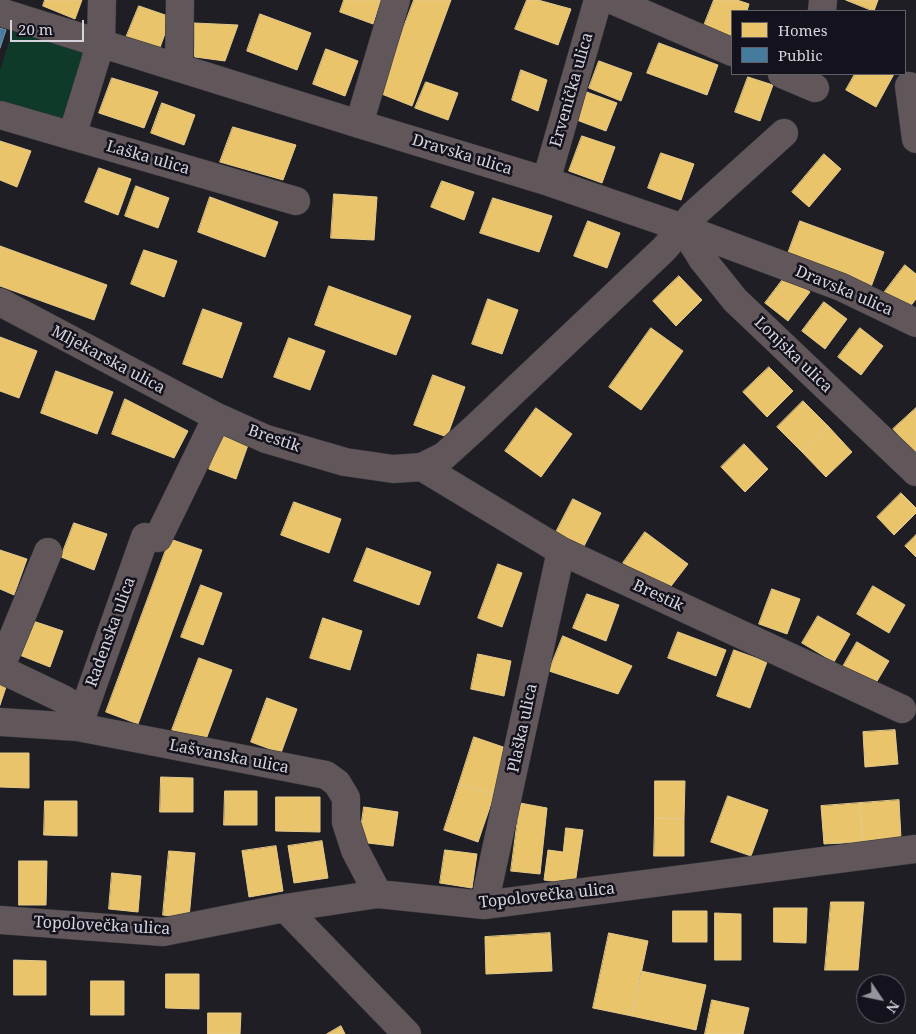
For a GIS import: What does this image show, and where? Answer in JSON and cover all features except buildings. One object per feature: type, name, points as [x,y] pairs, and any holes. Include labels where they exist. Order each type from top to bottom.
[{"type":"street","points":[[72,136],[101,42],[102,0]]},
{"type":"street","points":[[180,0],[180,68]]},
{"type":"street","points":[[359,124],[396,0]]},
{"type":"street","name":"Ervenička ulica","points":[[546,181],[598,0]]},
{"type":"street","points":[[612,0],[731,52]]},
{"type":"street","name":"Dravska ulica","points":[[0,12],[546,181],[683,228],[841,287],[916,323]]},
{"type":"street","points":[[784,75],[815,88]]},
{"type":"street","points":[[909,86],[916,139]]},
{"type":"street","name":"Laška ulica","points":[[0,115],[296,201]]},
{"type":"street","name":"Brestik","points":[[217,417],[266,439],[345,462],[394,470],[422,467],[444,456],[657,256],[683,228],[692,215],[784,133]]},
{"type":"street","name":"Lonjska ulica","points":[[683,228],[703,260],[735,300],[916,472]]},
{"type":"street","name":"Mljekarska ulica","points":[[0,302],[217,417]]},
{"type":"street","name":"Radenska ulica","points":[[80,719],[152,537],[217,417]]},
{"type":"street","name":"Brestik","points":[[422,467],[561,551],[902,709]]},
{"type":"street","name":"Plaška ulica","points":[[484,905],[561,551]]},
{"type":"street","points":[[48,552],[0,669],[64,699],[80,719]]},
{"type":"street","name":"Lašvanska ulica","points":[[0,722],[80,719],[326,775],[337,783],[346,798],[346,822],[355,850],[378,894]]},
{"type":"street","name":"Topolovečka ulica","points":[[0,920],[163,932],[285,908],[378,894],[484,905],[916,849]]},
{"type":"street","points":[[285,908],[407,1034]]},
{"type":"green space","points":[[12,31],[83,52],[62,119],[0,101],[0,71]]}]
